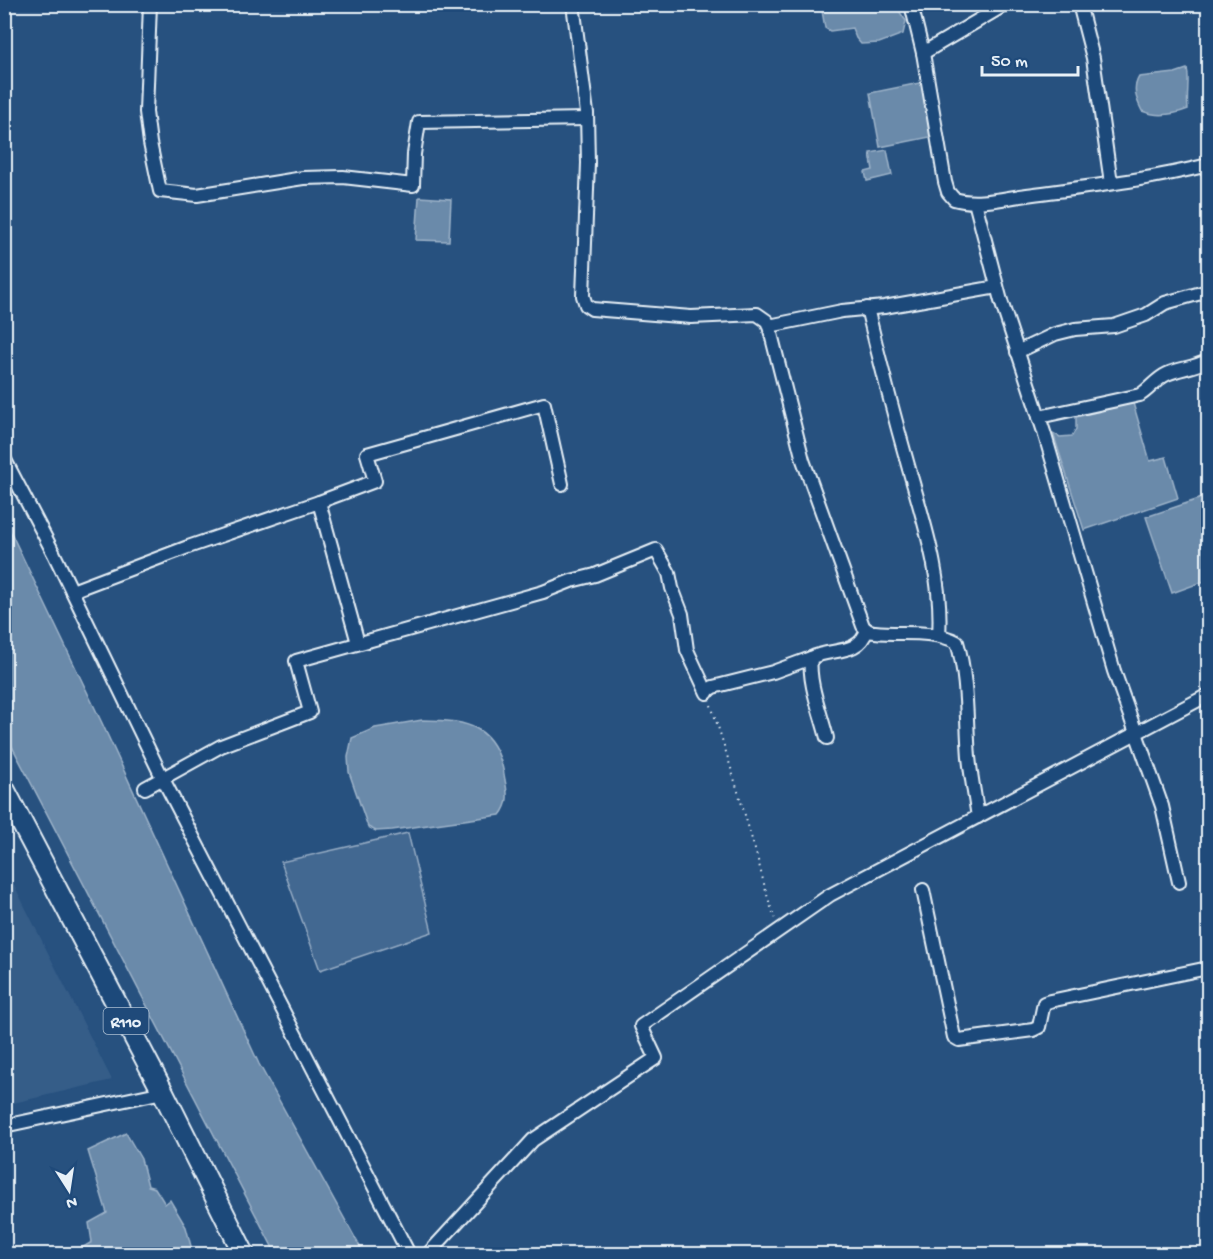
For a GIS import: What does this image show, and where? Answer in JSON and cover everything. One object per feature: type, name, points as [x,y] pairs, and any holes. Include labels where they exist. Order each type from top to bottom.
[{"type":"main road","name":"R110","points":[[4,789],[163,1092],[244,1254]]},
{"type":"street","points":[[150,4],[146,112],[160,191],[197,195],[303,178],[323,177],[413,185],[414,154],[419,122],[587,119]]},
{"type":"street","points":[[573,4],[587,119],[588,163],[582,280],[586,305],[591,309],[602,311],[692,317],[746,313],[757,314],[767,321],[803,460],[863,626],[867,630],[939,635],[957,642],[969,726],[969,757],[978,817]]},
{"type":"street","points":[[911,4],[923,53],[945,182],[948,192],[954,199],[975,202],[1111,183],[1209,165]]},
{"type":"street","points":[[923,53],[1006,4]]},
{"type":"street","points":[[1079,4],[1093,58],[1111,183]]},
{"type":"street","points":[[975,202],[1017,352],[1039,417],[1101,629],[1162,806],[1179,882]]},
{"type":"street","points":[[769,326],[842,311],[884,307],[998,287]]},
{"type":"street","points":[[1017,352],[1055,334],[1075,329],[1114,326],[1146,315],[1165,303],[1209,291]]},
{"type":"street","points":[[867,308],[933,562],[940,616],[939,635]]},
{"type":"street","points":[[1039,417],[1140,394],[1150,389],[1166,374],[1200,365],[1209,360]]},
{"type":"street","points":[[72,591],[188,547],[375,482],[367,454],[543,404],[562,484]]},
{"type":"street","points":[[4,458],[72,591],[163,779],[409,1254]]},
{"type":"street","points":[[319,502],[358,643]]},
{"type":"street","points":[[145,788],[221,746],[310,712],[296,660],[543,592],[596,575],[656,550],[669,573],[682,614],[687,650],[707,692],[713,687],[773,672],[811,658],[859,645],[867,630]]},
{"type":"street","points":[[811,658],[810,666],[827,738]]},
{"type":"street","points":[[428,1254],[533,1140],[656,1058],[641,1026],[830,895],[1209,695]]},
{"type":"street","points":[[923,890],[954,1037],[958,1040],[1033,1030],[1039,1027],[1044,1003],[1050,1001],[1209,968]]},
{"type":"street","points":[[4,1126],[163,1092]]},
{"type":"path","points":[[707,692],[735,778],[767,897],[780,930]]},
{"type":"shaded area","points":[[821,5],[895,5],[906,21],[903,34],[879,43],[861,44],[852,28],[830,31],[825,28]]},
{"type":"shaded area","points":[[1187,69],[1188,109],[1165,115],[1142,111],[1136,94],[1139,77],[1175,73]]},
{"type":"shaded area","points":[[925,82],[935,136],[880,147],[870,93]]},
{"type":"shaded area","points":[[887,150],[892,175],[867,181],[865,172],[873,170],[870,153]]},
{"type":"shaded area","points":[[419,197],[451,199],[449,241],[416,240]]},
{"type":"shaded area","points":[[1133,403],[1150,461],[1166,457],[1178,498],[1084,530],[1053,433],[1060,437],[1072,436],[1076,429],[1076,417]]},
{"type":"shaded area","points":[[1202,498],[1208,516],[1208,580],[1172,593],[1146,517]]},
{"type":"shaded area","points":[[4,518],[102,723],[259,1064],[364,1254],[276,1254],[5,733]]},
{"type":"shaded area","points":[[422,720],[439,720],[467,725],[488,737],[501,762],[506,785],[506,803],[500,815],[392,830],[376,831],[368,827],[349,772],[348,757],[352,738],[375,728]]},
{"type":"shaded area","points":[[408,833],[432,932],[320,970],[281,862]]},
{"type":"shaded area","points":[[5,867],[112,1080],[5,1105]]},
{"type":"shaded area","points":[[126,1133],[141,1159],[148,1186],[155,1188],[165,1204],[170,1200],[186,1227],[193,1254],[79,1254],[78,1250],[92,1242],[89,1223],[107,1213],[88,1151]]}]
